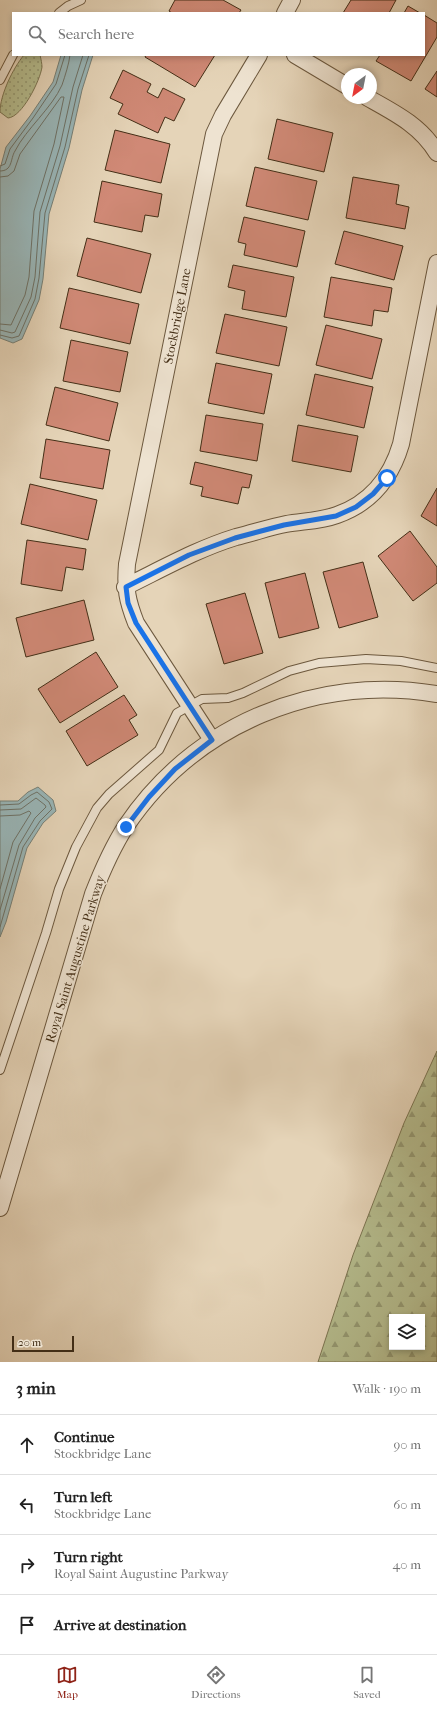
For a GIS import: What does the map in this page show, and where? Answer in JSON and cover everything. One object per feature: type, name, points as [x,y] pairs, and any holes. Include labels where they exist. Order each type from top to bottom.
[{"type":"street","points":[[286,12],[292,0]]},
{"type":"street","name":"Stockbridge Lane","points":[[212,740],[136,623],[128,603],[126,587],[127,564],[214,134],[223,115],[258,56]]},
{"type":"street","points":[[297,56],[341,82]]},
{"type":"street","points":[[377,103],[418,128],[431,143],[437,153]]},
{"type":"street","points":[[126,587],[189,555],[235,538],[284,525],[336,516],[356,507],[373,494],[387,478],[397,458],[401,444],[437,263]]},
{"type":"street","name":"Royal Saint Augustine Parkway","points":[[0,1208],[93,894],[107,859],[126,827],[149,797],[175,769],[212,740],[245,722],[280,707],[316,696],[353,690],[391,689],[437,694]]},
{"type":"lane","points":[[60,12],[68,6],[81,0]]},
{"type":"lane","points":[[0,80],[12,56]]},
{"type":"lane","points":[[0,1070],[46,933],[59,889],[68,864],[87,825],[97,808],[110,794],[159,750],[177,713],[202,700],[228,698],[243,693],[289,671],[319,662],[366,659],[401,661],[437,668]]},
{"type":"green space","points":[[23,56],[40,56],[42,67],[41,73],[30,97],[19,112],[8,118],[0,112],[2,98],[12,74]]},
{"type":"green space","points":[[437,1051],[437,1362],[318,1362],[353,1255],[404,1123]]},
{"type":"water","points":[[61,56],[93,56],[82,90],[69,148],[49,214],[43,279],[39,300],[22,339],[13,343],[0,338],[0,169],[6,147],[30,116],[53,82]]},
{"type":"water","points":[[38,787],[53,800],[56,811],[43,823],[27,848],[6,922],[0,937],[0,801],[18,801],[28,792]]},
{"type":"building","points":[[175,0],[223,0],[241,10],[240,12],[169,11]]},
{"type":"building","points":[[351,0],[396,0],[390,12],[344,12]]},
{"type":"building","points":[[408,6],[418,12],[405,12]]},
{"type":"building","points":[[425,16],[437,23],[437,37],[411,81],[376,61],[379,56],[425,56]]},
{"type":"building","points":[[146,56],[214,56],[195,87]]},
{"type":"building","points":[[123,70],[151,84],[147,92],[158,98],[163,88],[185,99],[174,121],[165,117],[158,133],[118,114],[123,104],[110,98]]},
{"type":"building","points":[[437,71],[437,97],[425,89]]},
{"type":"building","points":[[277,119],[333,133],[324,172],[268,159]]},
{"type":"building","points":[[115,130],[170,144],[161,183],[105,170]]},
{"type":"building","points":[[255,167],[317,181],[308,220],[246,206]]},
{"type":"building","points":[[353,177],[399,185],[396,204],[409,207],[405,229],[346,218]]},
{"type":"building","points":[[102,181],[162,194],[158,217],[145,215],[142,232],[94,222]]},
{"type":"building","points":[[244,217],[305,231],[297,267],[244,255],[246,244],[238,242]]},
{"type":"building","points":[[344,231],[403,246],[394,280],[335,264]]},
{"type":"building","points":[[87,238],[151,254],[141,293],[77,276]]},
{"type":"building","points":[[233,265],[294,277],[286,317],[242,309],[245,291],[228,287]]},
{"type":"building","points":[[331,277],[392,288],[388,312],[374,310],[372,326],[324,317]]},
{"type":"building","points":[[69,288],[139,304],[130,344],[60,328]]},
{"type":"building","points":[[225,314],[287,327],[279,366],[216,353]]},
{"type":"building","points":[[326,325],[382,339],[372,379],[316,365]]},
{"type":"building","points":[[71,340],[128,352],[120,392],[63,381]]},
{"type":"building","points":[[216,363],[272,374],[264,414],[208,403]]},
{"type":"building","points":[[315,374],[373,387],[364,428],[306,415]]},
{"type":"building","points":[[55,387],[118,403],[109,441],[46,425]]},
{"type":"building","points":[[206,415],[263,424],[257,461],[200,451]]},
{"type":"building","points":[[298,425],[358,436],[351,472],[292,461]]},
{"type":"building","points":[[46,439],[110,450],[103,489],[40,478]]},
{"type":"building","points":[[195,462],[252,475],[249,488],[242,487],[238,504],[201,496],[203,487],[190,484]]},
{"type":"building","points":[[30,484],[97,500],[88,540],[21,524]]},
{"type":"building","points":[[437,488],[437,526],[421,516]]},
{"type":"building","points":[[410,531],[437,567],[437,583],[413,601],[378,556]]},
{"type":"building","points":[[27,540],[86,549],[83,570],[66,567],[62,591],[21,584]]},
{"type":"building","points":[[363,562],[378,617],[339,628],[323,572]]},
{"type":"building","points":[[305,573],[319,628],[279,638],[265,583]]},
{"type":"building","points":[[245,593],[263,653],[224,664],[206,604]]},
{"type":"building","points":[[84,600],[94,640],[26,657],[16,618]]},
{"type":"building","points":[[96,652],[118,687],[60,723],[38,689]]},
{"type":"building","points":[[124,695],[137,715],[129,720],[138,735],[87,766],[66,731]]},
{"type":"route","points":[[126,827],[149,797],[175,769],[212,740],[136,623],[128,603],[126,587],[189,555],[235,538],[284,525],[336,516],[356,507],[373,494],[387,478]]}]
